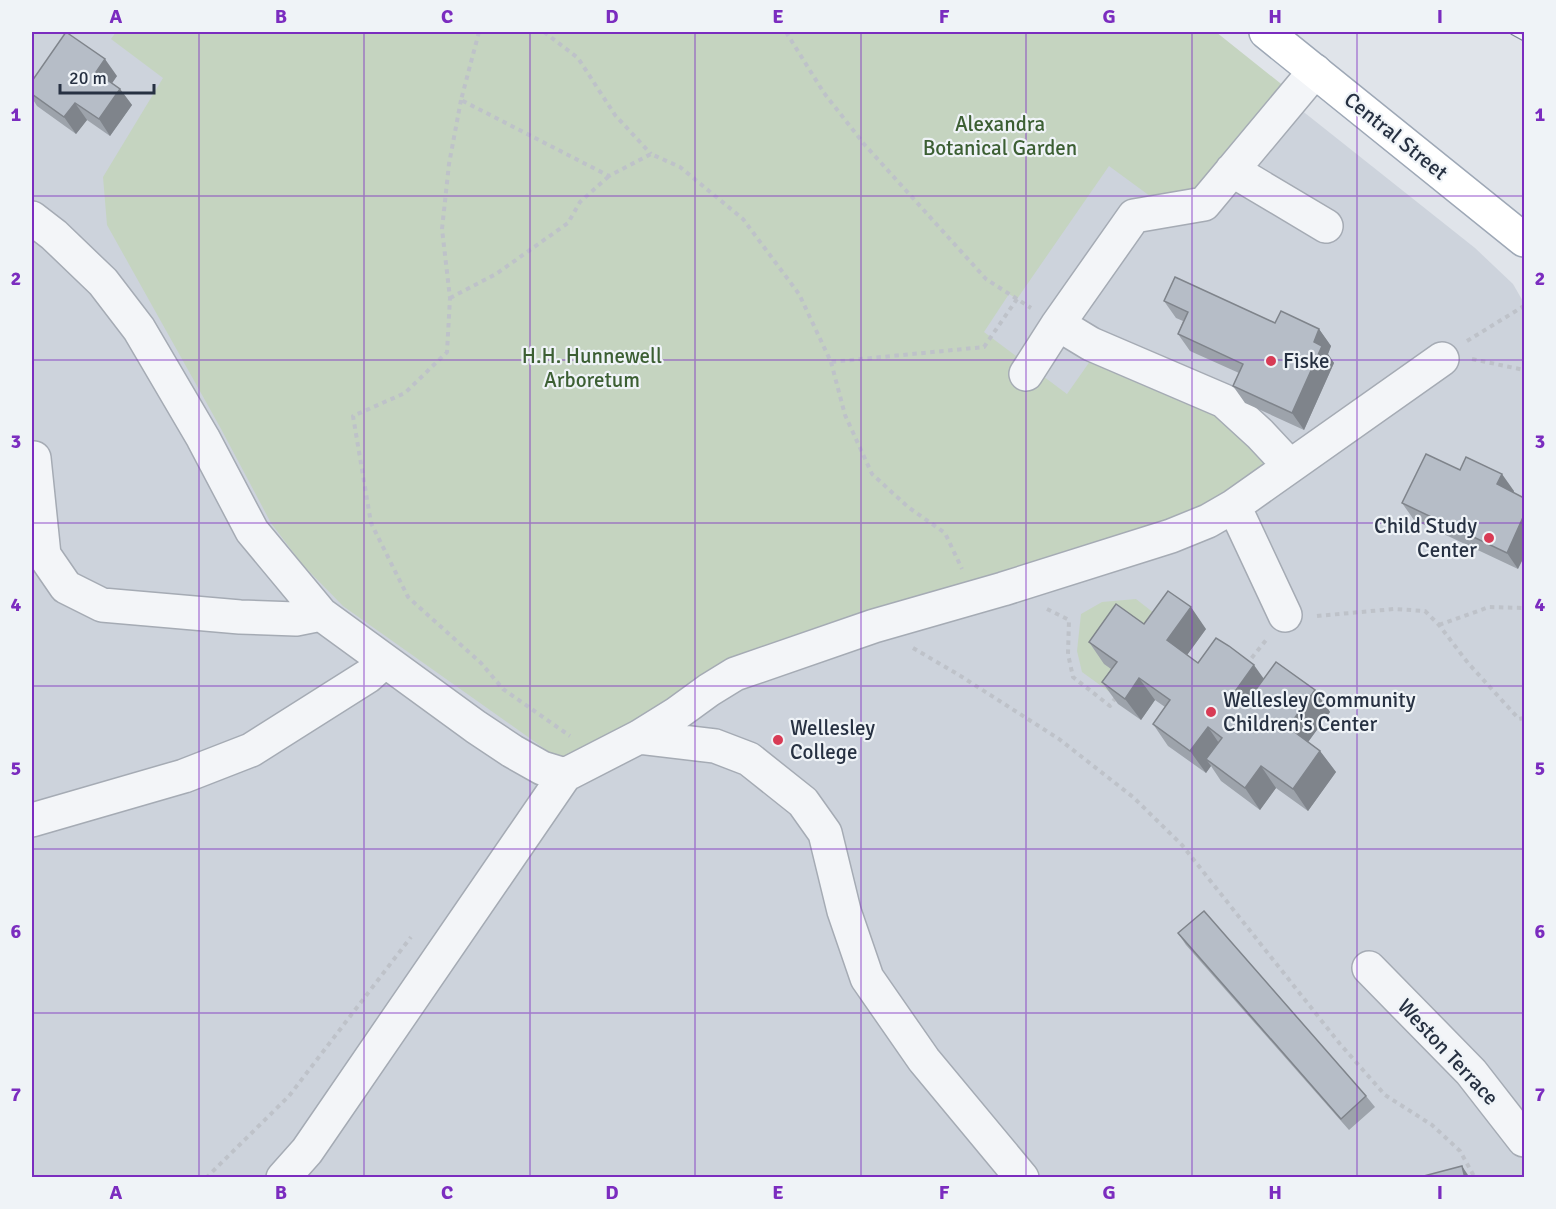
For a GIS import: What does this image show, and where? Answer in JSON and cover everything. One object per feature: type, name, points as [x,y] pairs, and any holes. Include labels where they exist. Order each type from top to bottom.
[{"type":"main road","name":"Central Street","points":[[1266,32],[1524,240]]},
{"type":"lane","points":[[1026,374],[1134,216],[1204,204],[1316,71]]},
{"type":"lane","points":[[1232,170],[1326,226]]},
{"type":"lane","points":[[32,218],[54,235],[103,282],[139,329],[203,438],[252,531],[321,614],[512,751],[542,768],[565,775]]},
{"type":"lane","points":[[1058,324],[1091,344],[1224,401],[1290,466]]},
{"type":"lane","points":[[283,1178],[307,1151],[565,775],[639,736],[735,674],[874,626],[1171,536],[1208,521],[1242,501],[1445,357]]},
{"type":"lane","points":[[1260,434],[1242,501],[1285,615]]},
{"type":"lane","points":[[34,458],[44,555],[66,587],[102,605],[240,617],[296,619],[321,614]]},
{"type":"lane","points":[[32,820],[184,776],[251,750],[368,676],[385,661]]},
{"type":"lane","points":[[639,736],[716,746],[749,759],[803,802],[825,833],[844,911],[867,978],[924,1060],[1022,1178]]},
{"type":"lane","name":"Weston Terrace","points":[[1369,968],[1471,1072],[1524,1140]]},
{"type":"path","points":[[479,32],[461,100],[449,164],[442,229],[450,298],[447,352],[405,393],[353,416],[371,523],[408,597],[481,663],[503,689],[601,757]]},
{"type":"path","points":[[544,32],[578,58],[615,115],[651,154],[680,167],[743,219],[799,294],[831,362],[845,415],[872,474],[908,507],[945,533],[989,593],[1069,620],[1068,654],[1074,677],[1110,706],[1122,689]]},
{"type":"path","points":[[786,32],[824,93],[864,144],[986,279],[1058,324]]},
{"type":"path","points":[[461,100],[609,176]]},
{"type":"path","points":[[450,298],[496,274],[568,223],[580,202],[609,176],[651,154]]},
{"type":"path","points":[[831,362],[984,347],[1017,299]]},
{"type":"path","points":[[1445,357],[1483,330],[1524,306]]},
{"type":"path","points":[[1445,357],[1524,370]]},
{"type":"path","points":[[1439,625],[1489,607],[1524,608]]},
{"type":"path","points":[[1244,668],[1285,615],[1299,618],[1394,609],[1425,611],[1519,719],[1524,718]]},
{"type":"path","points":[[874,626],[960,675],[1059,739],[1133,797],[1182,845],[1310,1006],[1385,1095],[1432,1125],[1460,1151],[1475,1178]]},
{"type":"path","points":[[206,1178],[289,1096],[412,937]]},
{"type":"shaded area","name":"Wellesley College","points":[[32,32],[1203,32],[1475,248],[1513,284],[1524,303],[1524,1177],[32,1177]]},
{"type":"green space","name":"H.H. Hunnewell Arboretum","points":[[116,32],[1216,32],[1295,95],[1204,204],[1169,210],[1109,166],[1017,299],[1009,294],[984,332],[1067,394],[1100,347],[1178,380],[1282,471],[1234,506],[735,674],[576,771],[343,606],[302,564],[271,523],[107,225],[103,177],[163,78],[111,39]]},
{"type":"green space","points":[[1136,599],[1168,624],[1111,693],[1082,672],[1077,651],[1081,614],[1102,602]]},
{"type":"building","points":[[66,32],[105,59],[96,72],[120,89],[99,119],[75,103],[64,117],[32,94],[32,81]]},
{"type":"building","name":"Fiske","points":[[1175,277],[1275,323],[1281,311],[1319,329],[1314,342],[1322,346],[1292,413],[1233,386],[1243,364],[1178,334],[1188,312],[1164,301]]},
{"type":"building","name":"Child Study Center","points":[[1426,454],[1460,470],[1466,457],[1502,474],[1497,484],[1524,498],[1524,515],[1507,553],[1402,503]]},
{"type":"building","name":"Wellesley Community Children's Center","points":[[1168,591],[1191,607],[1167,640],[1198,663],[1216,638],[1229,646],[1254,665],[1236,690],[1249,699],[1276,662],[1315,690],[1288,727],[1320,751],[1293,789],[1261,766],[1245,788],[1206,759],[1222,738],[1208,727],[1190,751],[1153,724],[1170,700],[1139,678],[1125,699],[1102,682],[1117,662],[1089,642],[1116,604],[1144,624]]},
{"type":"building","points":[[1204,911],[1366,1096],[1341,1119],[1178,933]]},
{"type":"building","points":[[1462,1166],[1465,1178],[1420,1177]]},
{"type":"railway","points":[[1513,32],[1524,38]]},
{"type":"place","name":"Fiske","points":[[1271,361]]},
{"type":"place","name":"Child Study Center","points":[[1489,538]]},
{"type":"place","name":"Wellesley Community Children's Center","points":[[1211,712]]},
{"type":"place","name":"Wellesley College","points":[[778,740]]},
{"type":"park label","name":"Alexandra Botanical Garden","points":[[1000,136]]}]
